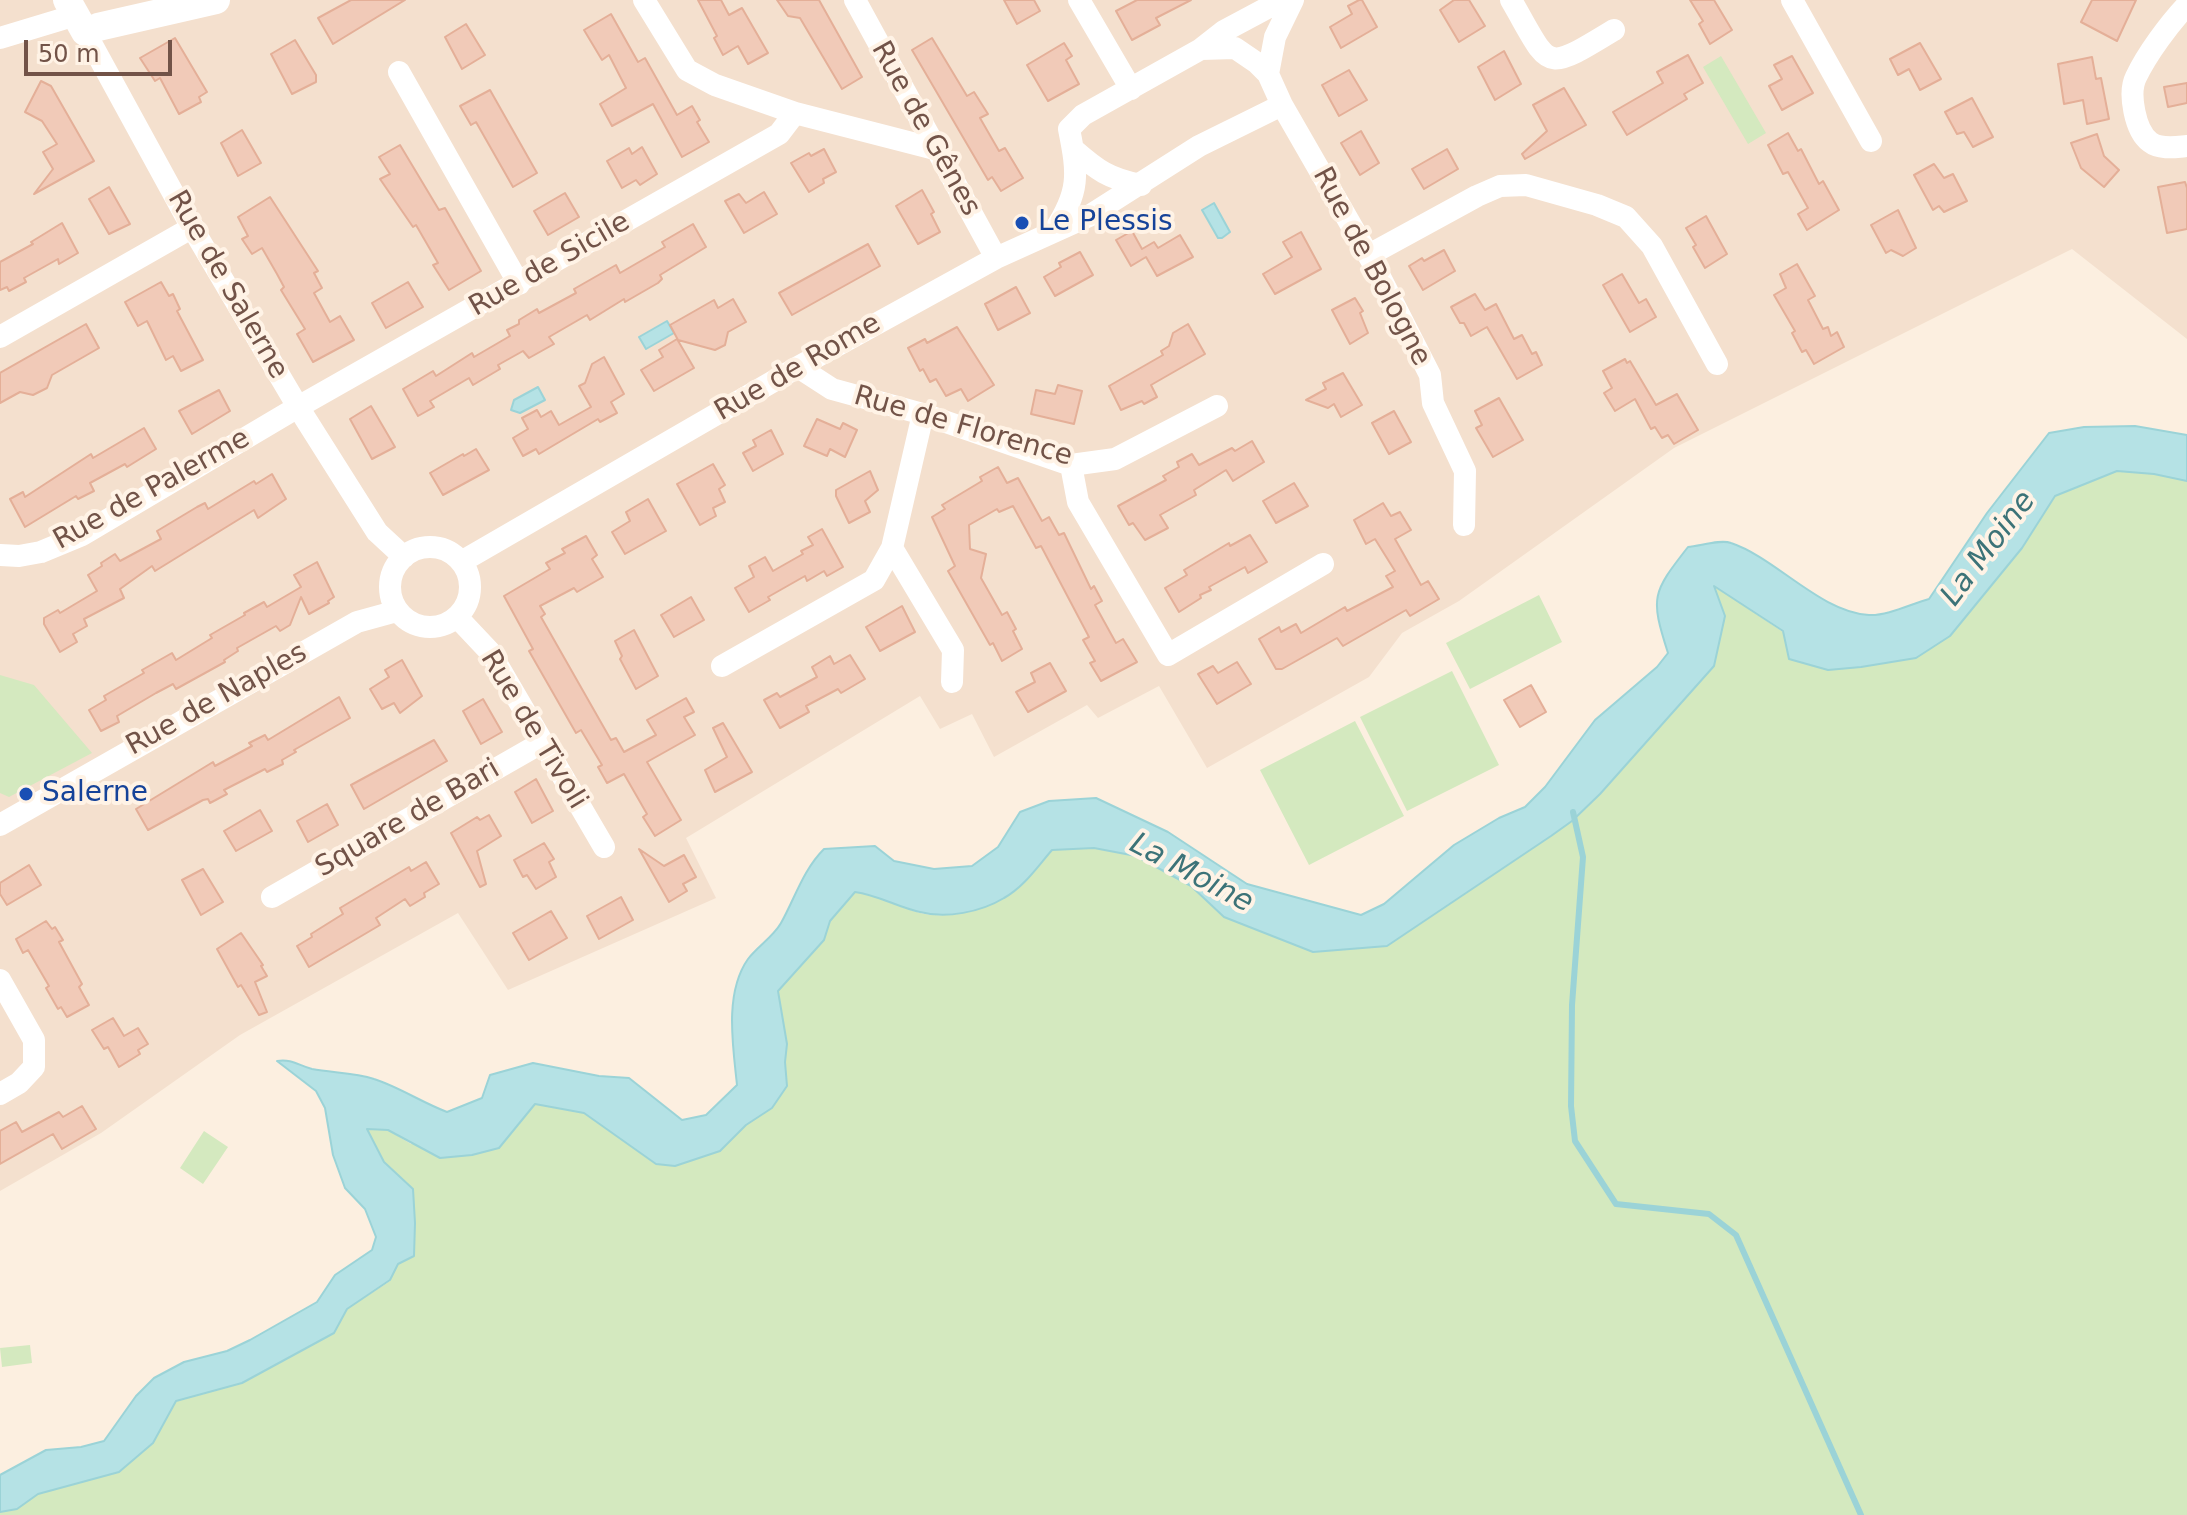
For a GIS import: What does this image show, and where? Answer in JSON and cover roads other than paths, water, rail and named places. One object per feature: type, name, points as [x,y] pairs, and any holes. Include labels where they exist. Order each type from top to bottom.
[{"type":"street","points":[[0,38],[76,16],[98,27],[216,0]]},
{"type":"street","points":[[644,0],[687,70],[715,85],[795,113],[935,149]]},
{"type":"street","name":"Rue de Gênes","points":[[855,0],[996,258]]},
{"type":"street","points":[[1079,0],[1131,89]]},
{"type":"street","points":[[1053,232],[1072,203],[1076,185],[1069,129],[1083,115],[1201,49],[1224,31],[1277,0]]},
{"type":"street","points":[[1268,74],[1275,37],[1293,0]]},
{"type":"street","points":[[1511,0],[1540,51],[1551,59],[1561,60],[1614,30]]},
{"type":"street","points":[[1792,0],[1871,141]]},
{"type":"street","points":[[2187,5],[2134,79],[2133,95],[2140,127],[2150,142],[2165,147],[2187,146]]},
{"type":"street","name":"Rue de Salerne","points":[[76,16],[193,227],[298,407],[377,532],[404,557]]},
{"type":"street","points":[[1201,49],[1235,48],[1268,74]]},
{"type":"street","points":[[399,72],[519,284]]},
{"type":"street","name":"Rue de Bologne","points":[[1268,74],[1282,105],[1369,255],[1430,375],[1433,403],[1465,471],[1464,525]]},
{"type":"street","name":"Rue de Rome","points":[[461,562],[798,367],[996,258],[1089,216],[1199,146],[1282,105]]},
{"type":"street","name":"Rue de Sicile","points":[[298,407],[779,134],[795,113]]},
{"type":"street","points":[[1073,149],[1100,172],[1117,181],[1141,185]]},
{"type":"street","points":[[1369,255],[1500,186],[1526,185],[1597,205],[1626,217],[1652,246],[1717,364]]},
{"type":"street","points":[[0,337],[193,227]]},
{"type":"street","name":"Rue de Florence","points":[[798,367],[832,389],[923,414],[1071,465],[1115,459],[1217,406]]},
{"type":"street","name":"Rue de Palerme","points":[[0,555],[41,552],[82,535],[298,407]]},
{"type":"street","points":[[722,666],[874,580],[892,548],[923,414]]},
{"type":"street","points":[[1071,465],[1078,502],[1168,655],[1323,564]]},
{"type":"street","points":[[427,547],[451,553],[461,562],[470,584],[469,596],[457,617],[446,624],[419,626],[397,611],[392,600],[391,576],[404,557],[427,547]]},
{"type":"street","points":[[892,548],[953,650],[952,682]]},
{"type":"street","name":"Rue de Naples","points":[[0,825],[357,622],[397,611]]},
{"type":"street","name":"Rue de Tivoli","points":[[457,617],[490,652],[604,847]]},
{"type":"street","name":"Square de Bari","points":[[272,897],[543,742]]},
{"type":"street","points":[[0,980],[34,1040],[34,1067],[19,1083],[0,1094]]},
{"type":"water","points":[[1214,203],[1230,232],[1222,238],[1218,238],[1202,210]]},
{"type":"water","points":[[667,321],[674,333],[646,349],[639,337]]},
{"type":"water","points":[[538,387],[545,400],[520,413],[511,410],[514,400]]},
{"type":"water","name":"La Moine","points":[[2135,426],[2187,435],[2187,481],[2117,471],[2055,496],[2022,548],[1950,636],[1916,658],[1828,670],[1789,659],[1783,631],[1714,586],[1725,616],[1714,666],[1600,794],[1551,836],[1387,946],[1313,952],[1224,917],[1191,886],[1136,856],[1094,848],[1052,850],[1011,893],[995,903],[963,913],[930,914],[855,892],[830,921],[824,940],[778,991],[787,1044],[787,1086],[772,1108],[746,1125],[720,1151],[675,1166],[656,1164],[584,1113],[535,1104],[499,1148],[472,1155],[440,1158],[388,1130],[367,1129],[384,1162],[413,1189],[414,1256],[398,1264],[390,1280],[347,1309],[334,1333],[242,1383],[176,1401],[153,1443],[119,1472],[38,1494],[17,1509],[0,1512],[0,1475],[46,1450],[81,1447],[104,1441],[136,1396],[154,1378],[184,1362],[227,1351],[317,1302],[335,1275],[372,1250],[376,1237],[365,1209],[345,1188],[333,1155],[325,1108],[316,1091],[277,1061],[374,1079],[447,1112],[482,1098],[490,1075],[533,1063],[599,1076],[629,1078],[682,1120],[706,1115],[737,1085],[732,1020],[740,973],[748,959],[778,928],[805,875],[824,849],[875,846],[894,861],[934,869],[972,866],[998,847],[1020,812],[1049,801],[1096,798],[1168,832],[1247,884],[1361,915],[1384,904],[1454,845],[1499,818],[1525,807],[1545,787],[1595,720],[1657,667],[1668,653],[1658,619],[1658,596],[1667,575],[1688,547],[1731,543],[1765,560],[1833,605],[1869,615],[1891,612],[1929,599],[1987,513],[2049,433],[2084,427]]},
{"type":"waterway","points":[[1573,812],[1583,857],[1572,1005],[1571,1106],[1575,1141],[1616,1204],[1709,1214],[1736,1235],[1861,1515]]},
{"type":"place","name":"Le Plessis","points":[[1022,223]]},
{"type":"place","name":"Salerne","points":[[26,794]]}]
